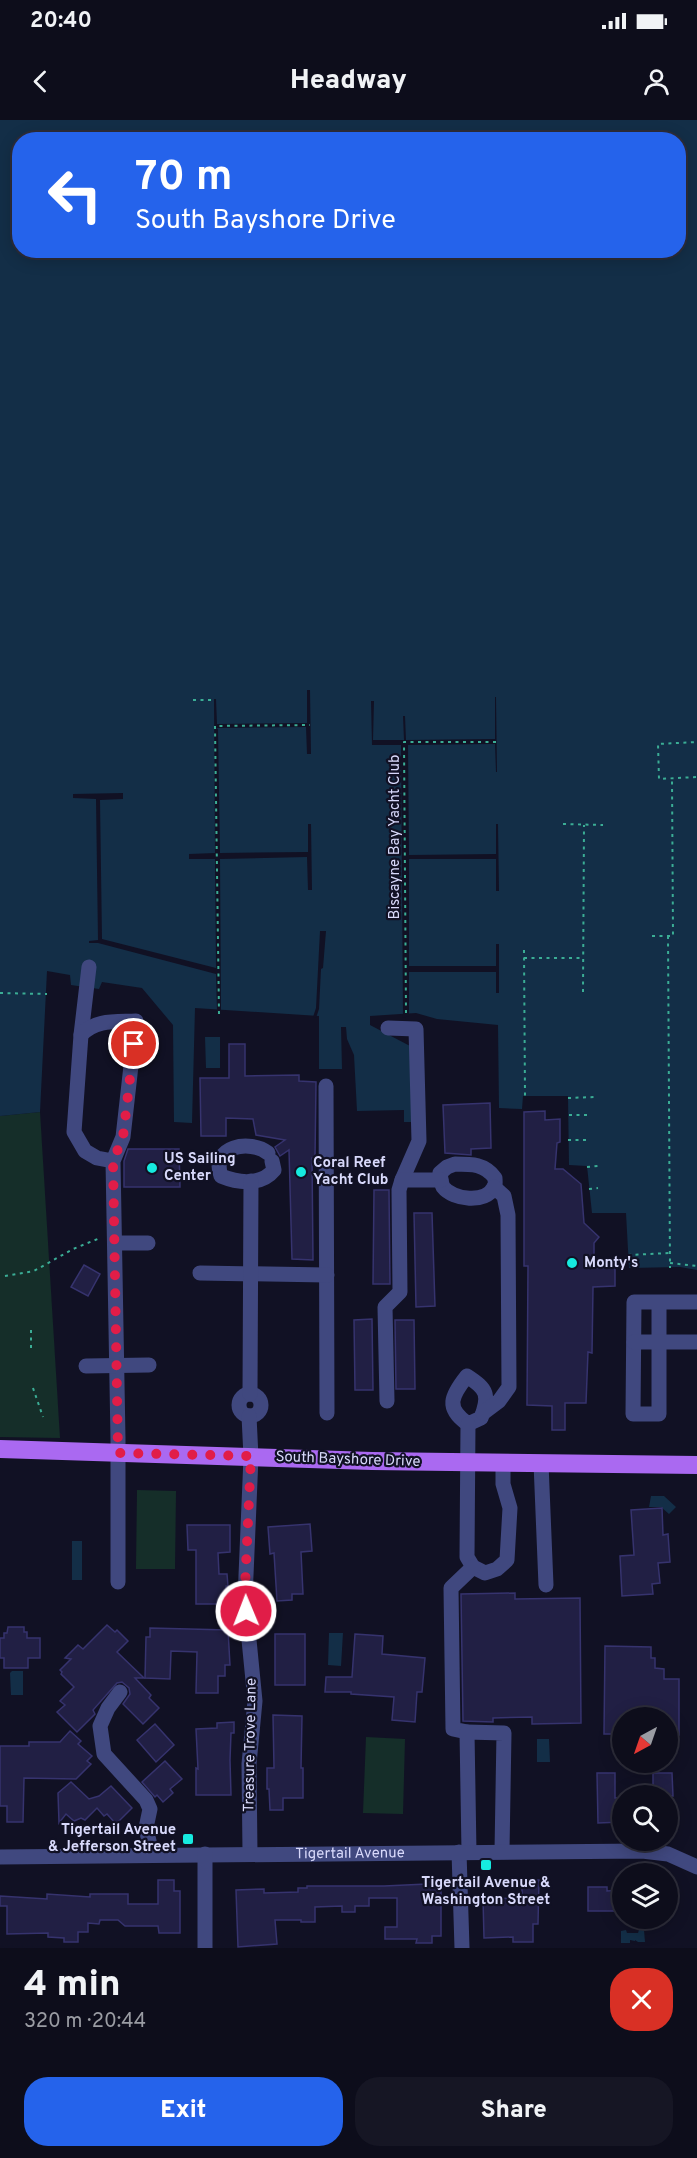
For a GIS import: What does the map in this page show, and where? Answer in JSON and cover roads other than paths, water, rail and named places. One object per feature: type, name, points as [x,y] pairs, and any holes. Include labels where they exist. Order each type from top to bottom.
[{"type":"main road","name":"South Bayshore Drive","points":[[0,1449],[469,1463],[697,1464]]},
{"type":"street","points":[[89,967],[81,1035],[74,1132],[85,1151],[97,1158],[113,1161]]},
{"type":"street","points":[[81,1035],[89,1026],[102,1022],[136,1021],[123,1137],[113,1161],[118,1582]]},
{"type":"street","points":[[387,1401],[386,1307],[400,1292],[399,1190],[419,1141],[416,1029],[388,1028]]},
{"type":"street","points":[[326,1086],[327,1413]]},
{"type":"street","points":[[232,1148],[261,1148],[270,1157],[274,1170],[268,1177],[251,1181],[233,1181],[221,1176],[218,1168],[221,1156],[232,1148]]},
{"type":"street","points":[[455,1164],[471,1164],[489,1169],[495,1178],[494,1187],[488,1194],[477,1198],[464,1198],[450,1193],[442,1186],[441,1180],[440,1173],[455,1164]]},
{"type":"street","points":[[402,1180],[441,1180]]},
{"type":"street","points":[[251,1181],[251,1274]]},
{"type":"street","points":[[483,1413],[499,1401],[509,1388],[508,1215],[504,1196],[494,1187]]},
{"type":"street","points":[[115,1239],[148,1244]]},
{"type":"street","points":[[200,1273],[327,1275]]},
{"type":"street","name":"Treasure Trove Lane","points":[[250,1854],[249,1764],[255,1701],[245,1587],[251,1456],[249,1416],[259,1412],[261,1406],[259,1399],[250,1394],[251,1274]]},
{"type":"street","points":[[659,1302],[658,1414],[633,1414],[634,1302],[659,1302],[697,1302]]},
{"type":"street","points":[[634,1342],[697,1342]]},
{"type":"street","points":[[86,1366],[149,1365]]},
{"type":"street","points":[[466,1376],[479,1384],[487,1396],[487,1403],[481,1418],[468,1424],[457,1416],[453,1408],[453,1396],[466,1376]]},
{"type":"street","points":[[468,1424],[467,1557],[473,1567],[485,1573],[497,1569],[507,1560],[510,1508],[503,1484],[503,1463]]},
{"type":"street","points":[[541,1463],[546,1585]]},
{"type":"street","points":[[473,1567],[451,1588],[453,1729],[467,1732],[504,1733],[502,1851]]},
{"type":"street","points":[[120,1692],[108,1708],[100,1726],[104,1754],[146,1800],[150,1809],[146,1828],[152,1854]]},
{"type":"street","points":[[462,1948],[467,1732]]},
{"type":"street","name":"Tigertail Avenue","points":[[0,1857],[653,1851],[679,1857],[697,1867]]},
{"type":"street","points":[[205,1854],[205,1948]]},
{"type":"water","points":[[0,120],[697,120],[697,1270],[680,1267],[629,1268],[626,1213],[592,1213],[587,1166],[569,1165],[568,1096],[523,1096],[522,1109],[499,1108],[498,1025],[437,1019],[416,1013],[370,1016],[370,1025],[410,1046],[412,1122],[404,1122],[404,1110],[357,1111],[354,1055],[347,1039],[346,1027],[341,1027],[342,1069],[319,1069],[319,1016],[195,1008],[192,1123],[174,1122],[173,1025],[142,988],[102,982],[99,989],[71,985],[70,975],[47,971],[40,1112],[0,1116]]},
{"type":"water","points":[[205,1037],[220,1037],[220,1068],[206,1068]]},
{"type":"water","points":[[651,1496],[664,1496],[676,1507],[669,1514],[661,1507],[649,1507]]},
{"type":"water","points":[[72,1541],[82,1541],[82,1580],[72,1580]]},
{"type":"water","points":[[329,1633],[343,1633],[341,1666],[328,1665]]},
{"type":"water","points":[[23,1671],[23,1695],[11,1695],[10,1673]]},
{"type":"water","points":[[537,1739],[549,1739],[550,1762],[537,1762]]},
{"type":"water","points":[[626,1930],[627,1933],[638,1933],[639,1930],[644,1930],[645,1942],[630,1940],[630,1943],[621,1943],[621,1931]]},
{"type":"place","name":"US Sailing Center","points":[[152,1168]]},
{"type":"place","name":"Coral Reef Yacht Club","points":[[301,1172]]},
{"type":"place","name":"Monty's","points":[[572,1263]]},
{"type":"place","name":"Tigertail Avenue & Jefferson Street","points":[[188,1839]]},
{"type":"place","name":"Tigertail Avenue & Washington Street","points":[[486,1865]]}]
